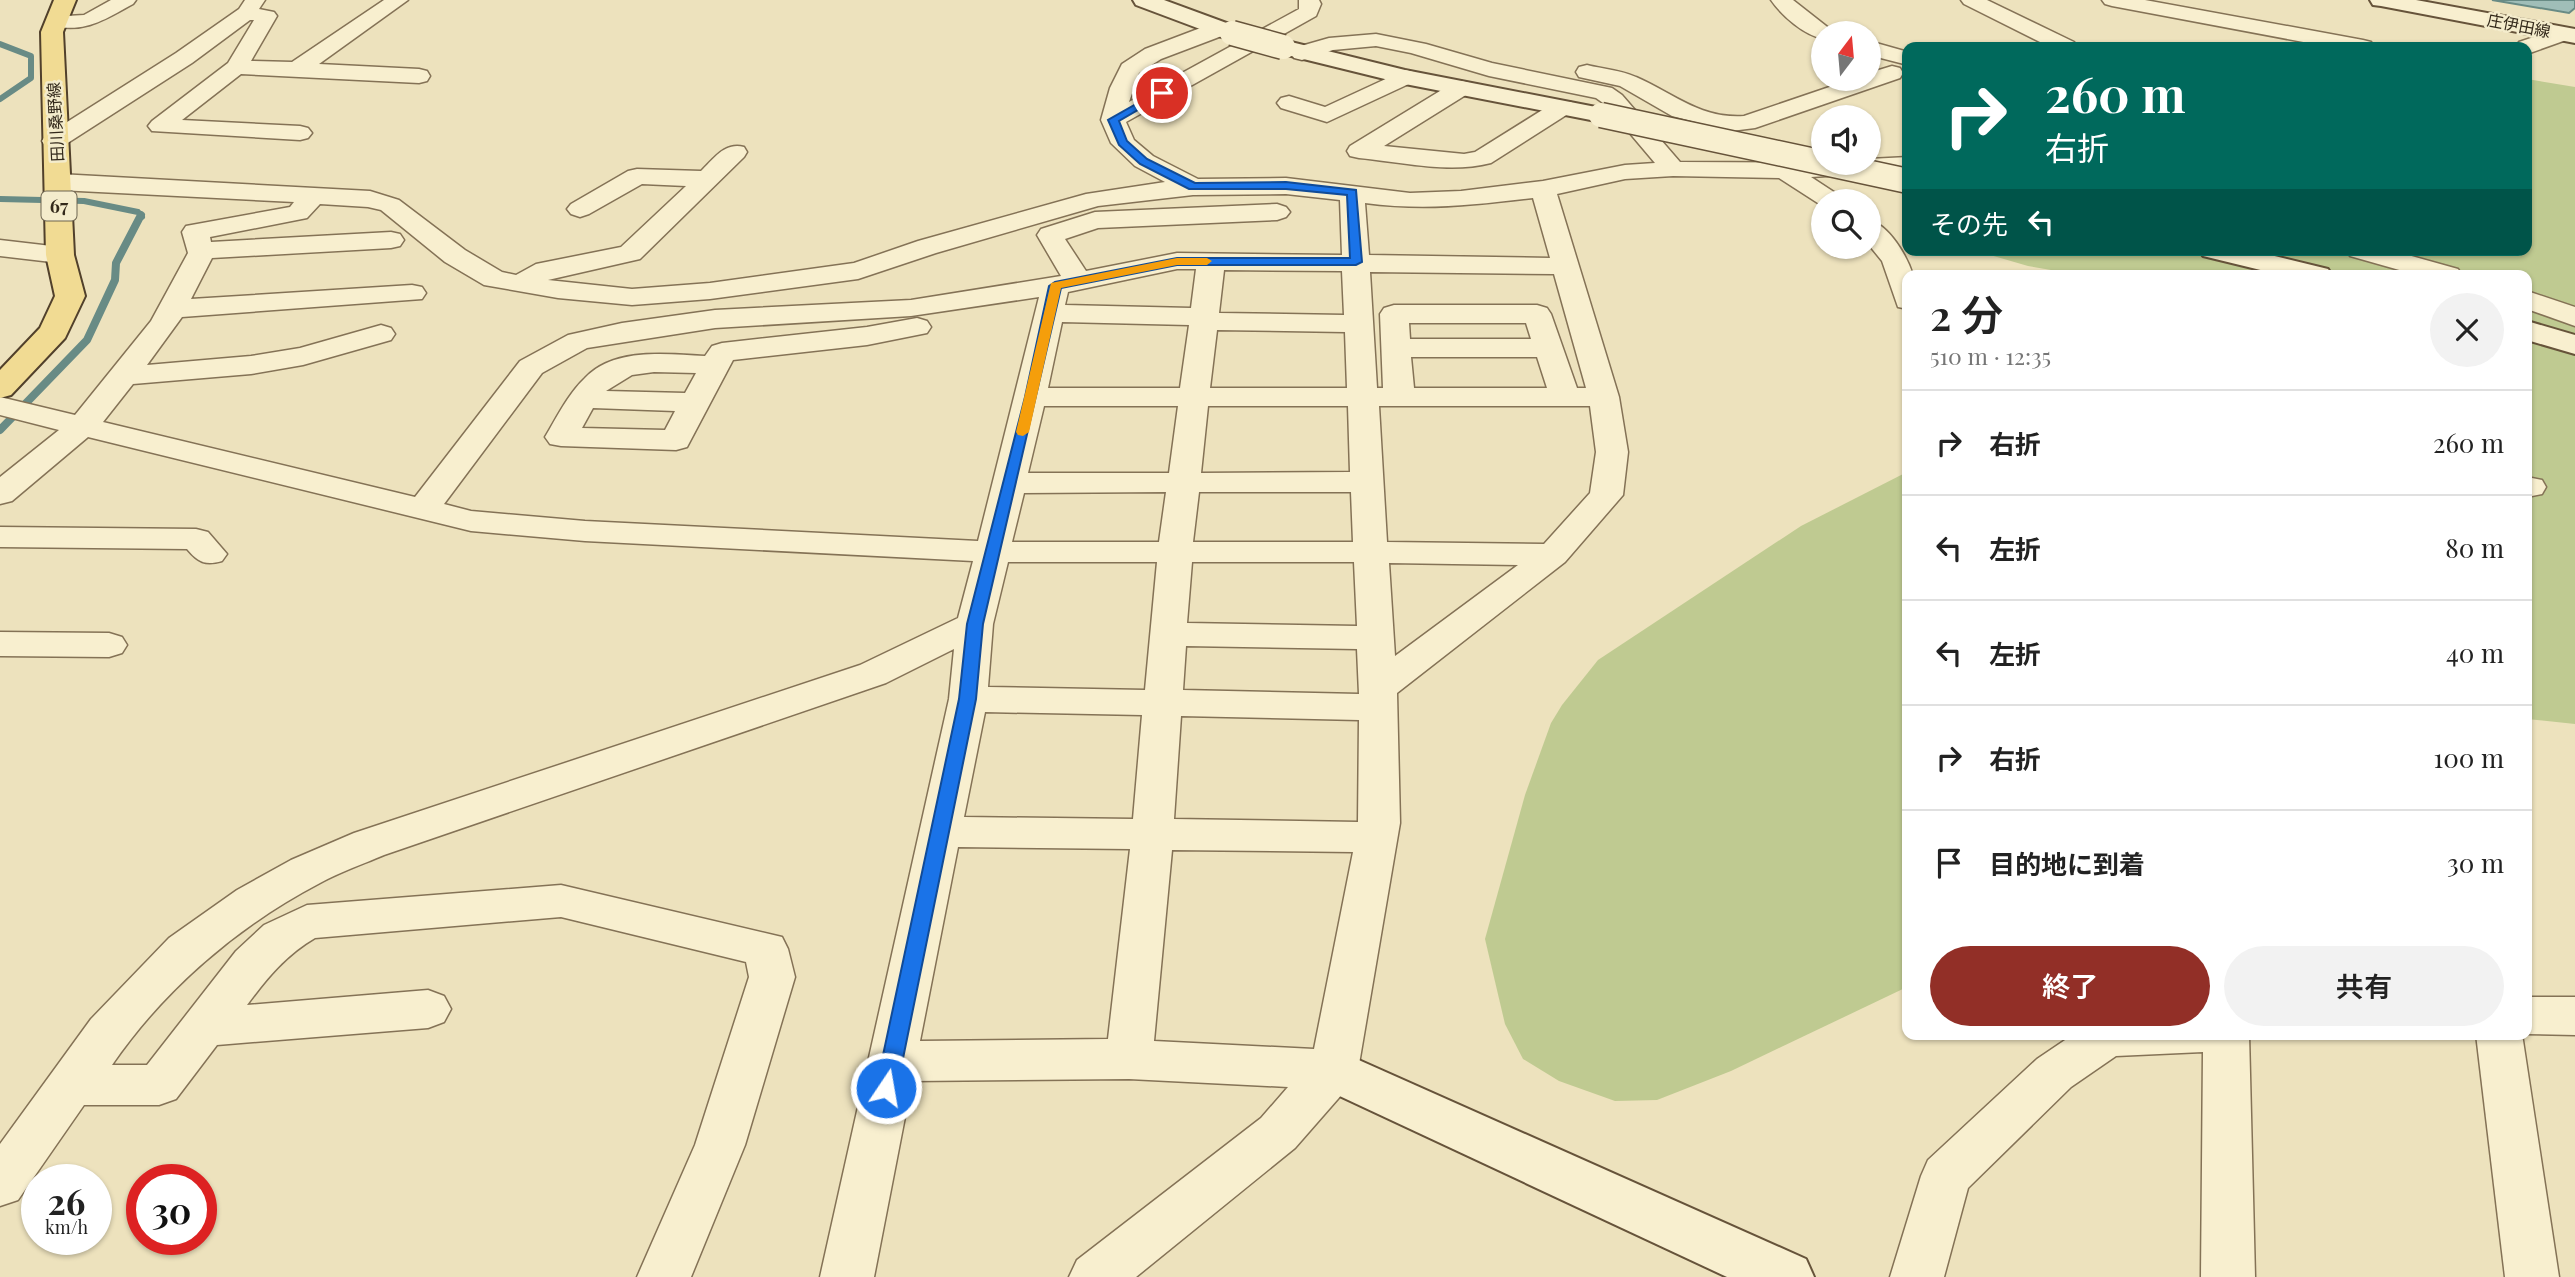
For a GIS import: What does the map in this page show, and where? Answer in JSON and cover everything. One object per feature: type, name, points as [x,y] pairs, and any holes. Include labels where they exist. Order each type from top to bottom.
[{"type":"main road","name":"田川桑野線","points":[[0,388],[54,332],[70,296],[60,255],[59,182],[54,141],[52,32],[61,10]]},
{"type":"street","points":[[61,10],[88,21],[126,0]]},
{"type":"street","points":[[297,69],[398,0]]},
{"type":"street","points":[[1144,0],[1225,31],[1405,77],[1601,114],[1902,180]]},
{"type":"street","points":[[1114,120],[1309,12],[1309,0]]},
{"type":"street","points":[[1782,0],[1811,25]]},
{"type":"street","points":[[1971,0],[2056,42]]},
{"type":"street","points":[[2112,0],[2336,42]]},
{"type":"street","name":"庄伊田線","points":[[2381,0],[2568,35]]},
{"type":"street","points":[[54,141],[184,58],[250,3],[267,16],[236,67],[160,126],[300,133]]},
{"type":"street","points":[[1193,187],[1144,161],[1123,143],[1114,120],[1121,88],[1130,69],[1153,54],[1225,31]]},
{"type":"street","points":[[2532,46],[2568,35]]},
{"type":"street","points":[[1293,50],[1373,39],[1401,42],[1453,60],[1604,93],[1614,100],[1673,169]]},
{"type":"street","points":[[1881,55],[1900,66]]},
{"type":"street","points":[[1520,76],[1529,67],[1540,66],[1592,73],[1643,88],[1680,111],[1731,124],[1747,123],[1900,66]]},
{"type":"street","points":[[236,67],[419,76]]},
{"type":"street","points":[[1289,103],[1327,115],[1405,77]]},
{"type":"street","points":[[1461,88],[1359,151],[1464,161],[1482,159],[1563,107]]},
{"type":"street","points":[[520,283],[546,270],[630,253],[735,152]]},
{"type":"street","points":[[59,182],[370,199],[390,205],[454,256],[495,279],[632,297],[710,291],[858,271],[927,247],[1095,199],[1193,187],[1286,186],[1410,201],[1461,199],[1543,189],[1625,172],[1673,169],[1786,171],[1902,163]]},
{"type":"street","points":[[1786,171],[1813,189]]},
{"type":"street","points":[[580,209],[637,176],[707,179]]},
{"type":"street","points":[[968,699],[1163,701],[1378,698],[1553,555],[1606,495],[1612,452],[1604,397],[1543,189]]},
{"type":"street","points":[[1096,1277],[1278,1133],[1334,1070],[1379,822],[1376,638],[1352,193]]},
{"type":"street","points":[[0,494],[81,427],[164,323],[200,251],[195,232],[298,214],[316,194]]},
{"type":"street","points":[[847,1277],[968,699],[975,624],[1059,295],[1050,235],[1095,220],[1277,212]]},
{"type":"street","points":[[200,251],[391,240]]},
{"type":"street","points":[[1881,243],[1895,260],[1902,282]]},
{"type":"street","points":[[0,248],[60,255]]},
{"type":"street","points":[[2238,256],[2297,270]]},
{"type":"street","points":[[2380,256],[2430,270]]},
{"type":"street","points":[[715,365],[646,364],[615,371],[597,382],[561,436],[676,440],[722,352],[867,336],[1059,295],[1177,261],[1567,266]]},
{"type":"street","points":[[1129,1059],[1152,836],[1175,552],[1211,261]]},
{"type":"street","points":[[172,309],[412,293]]},
{"type":"street","points":[[422,510],[531,367],[579,341],[715,319],[911,308],[1059,295],[1205,319],[1360,324]]},
{"type":"street","points":[[2532,301],[2575,317]]},
{"type":"street","points":[[2532,332],[2575,345]]},
{"type":"street","points":[[124,376],[251,365],[303,356],[381,334]]},
{"type":"street","points":[[1398,389],[1396,348],[1548,348],[1563,390]]},
{"type":"street","points":[[1031,397],[1364,397],[1398,389],[1563,390],[1604,397]]},
{"type":"street","points":[[586,399],[696,403]]},
{"type":"street","points":[[0,406],[471,521],[584,531],[993,552],[1553,555]]},
{"type":"street","points":[[1010,482],[1368,482]]},
{"type":"street","points":[[0,537],[196,538],[210,554]]},
{"type":"street","points":[[0,1184],[108,1033],[185,950],[252,902],[306,871],[369,844],[873,674],[975,624]]},
{"type":"street","points":[[1169,634],[1376,638]]},
{"type":"street","points":[[0,644],[109,645]]},
{"type":"street","points":[[940,832],[1376,837]]},
{"type":"street","points":[[71,1085],[159,1084],[252,964],[280,937],[307,922],[561,901],[766,949],[772,977],[724,1132],[664,1277]]},
{"type":"street","points":[[204,1027],[428,1009]]},
{"type":"street","points":[[2532,1016],[2575,1016]]},
{"type":"street","points":[[1917,1277],[1946,1176],[2054,1073],[2103,1040]]},
{"type":"street","points":[[2226,1040],[2228,1277]]},
{"type":"street","points":[[2500,1040],[2532,1277]]},
{"type":"street","points":[[892,1061],[1129,1059],[1334,1070],[1786,1277]]},
{"type":"green space","points":[[2532,80],[2575,87],[2575,724],[2532,720],[2532,270],[2051,270],[1994,256],[2532,256]]},
{"type":"green space","points":[[1902,475],[1902,989],[1731,1071],[1657,1100],[1615,1101],[1559,1081],[1523,1059],[1505,1024],[1485,939],[1525,795],[1551,723],[1598,660],[1801,526]]},
{"type":"water","points":[[2492,0],[2575,0],[2575,8],[2569,13]]},
{"type":"waterway","points":[[0,44],[31,56],[31,78],[0,99]]},
{"type":"waterway","points":[[0,199],[84,201],[138,212],[141,215]]},
{"type":"waterway","points":[[0,430],[87,340],[115,280],[116,263],[141,215]]},
{"type":"slow traffic","points":[[1023,432],[1055,286],[1177,261],[1207,261]]},
{"type":"route","points":[[886,1088],[968,699],[975,624],[1031,397],[1055,286],[1177,261],[1356,262],[1352,193],[1286,186],[1193,187],[1144,161],[1123,143],[1114,120],[1162,93]]}]
